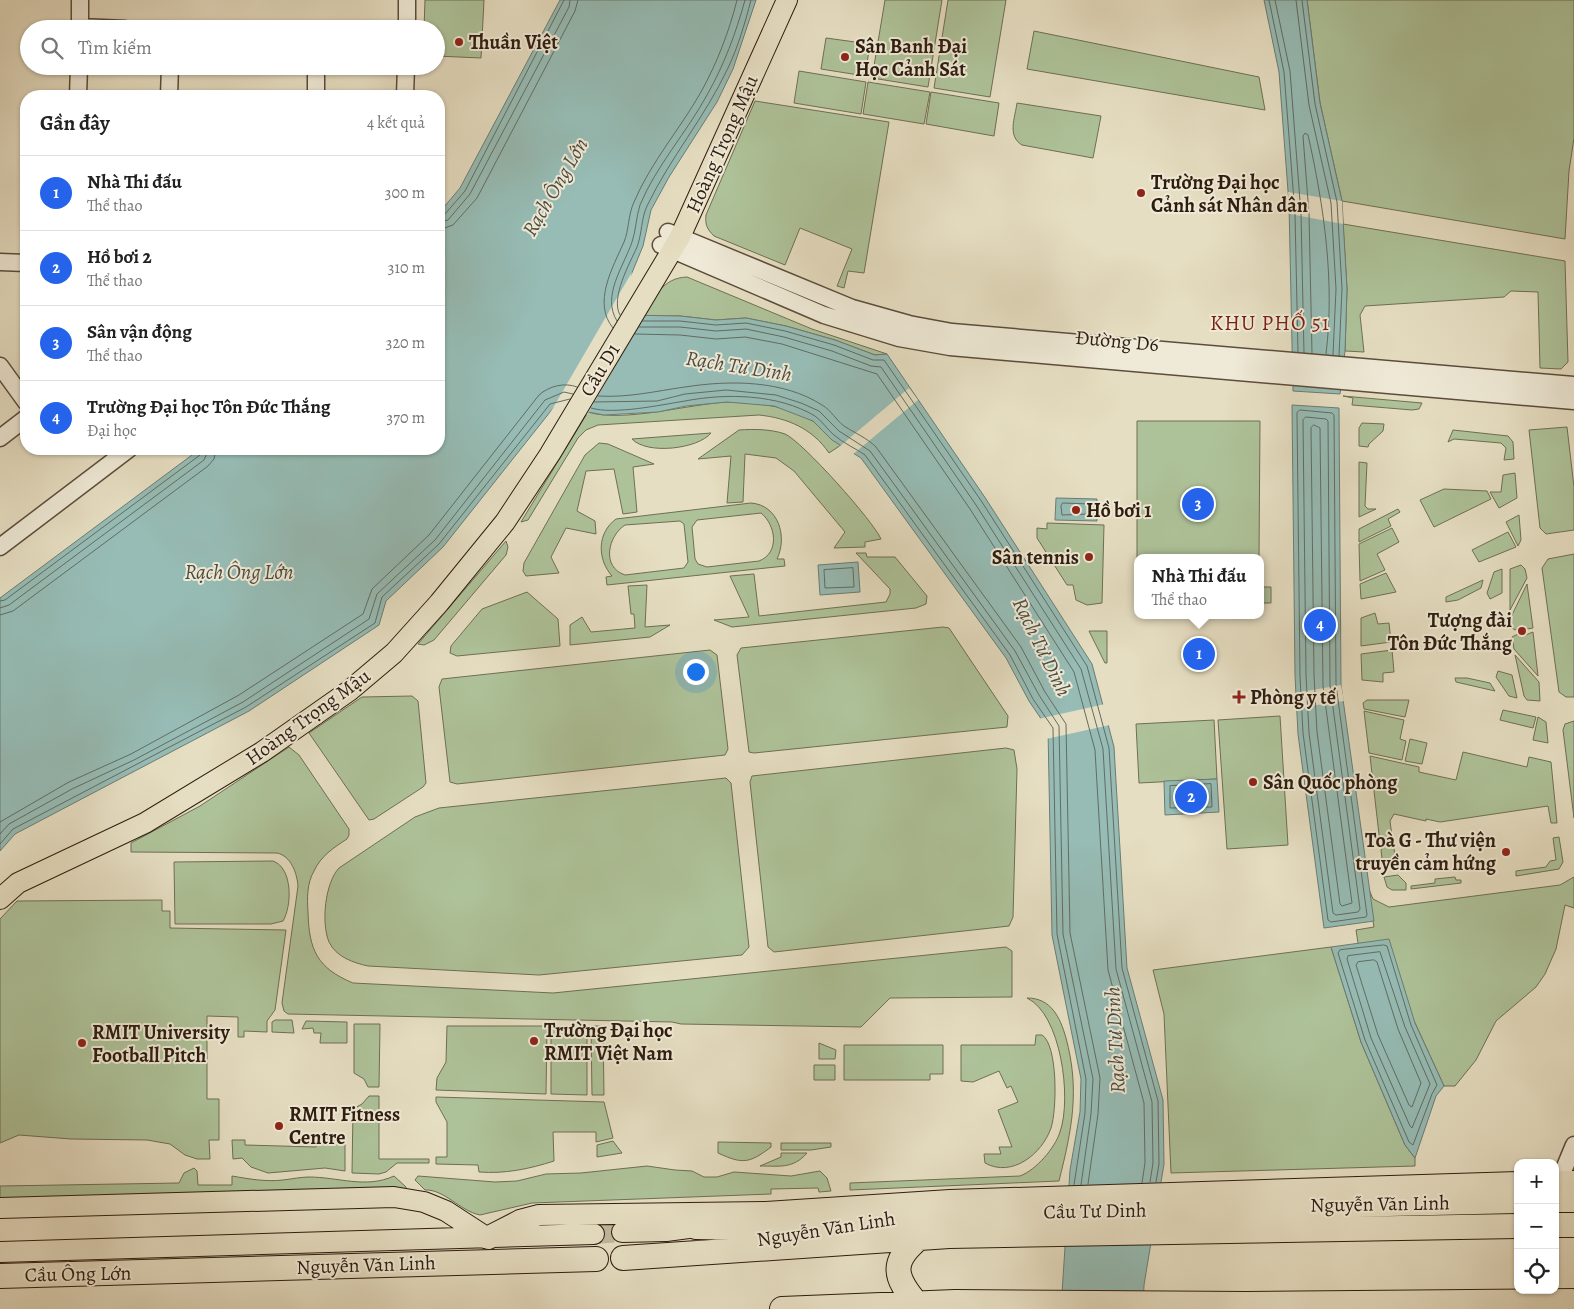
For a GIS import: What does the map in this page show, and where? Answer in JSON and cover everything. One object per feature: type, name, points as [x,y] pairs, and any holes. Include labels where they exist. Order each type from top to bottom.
[{"type":"highway","points":[[1561,1186],[1574,1200]]},
{"type":"highway","name":"Nguyễn Văn Linh","points":[[1242,1198],[1514,1201]]},
{"type":"highway","name":"Cầu Tư Dinh","points":[[950,1217],[1242,1198]]},
{"type":"highway","name":"Nguyễn Văn Linh","points":[[704,1252],[797,1229],[881,1219],[950,1217]]},
{"type":"highway","name":"Nguyễn Văn Linh","points":[[623,1258],[919,1238],[950,1217]]},
{"type":"highway","name":"Cầu Tư Dinh","points":[[950,1217],[1240,1231],[1514,1226]]},
{"type":"highway","points":[[1559,1225],[1574,1225]]},
{"type":"highway","points":[[696,1227],[797,1229]]},
{"type":"highway","points":[[917,1304],[902,1285],[898,1268],[904,1253],[919,1238]]},
{"type":"highway","name":"Nguyễn Văn Linh","points":[[156,1260],[586,1259]]},
{"type":"highway","name":"Cầu Ông Lớn","points":[[0,1276],[156,1260]]},
{"type":"highway","points":[[782,1309],[955,1302],[1246,1304],[1574,1301]]},
{"type":"main road","name":"Hoàng Trọng Mậu","points":[[670,241],[774,0]]},
{"type":"main road","name":"Hoàng Trọng Mậu","points":[[645,284],[670,241],[787,0]]},
{"type":"main road","name":"Cầu D1","points":[[546,451],[645,284]]},
{"type":"main road","name":"Hoàng Trọng Mậu","points":[[0,899],[18,883],[47,868],[92,850],[190,797],[262,752],[350,691],[439,603],[500,521],[546,451]]},
{"type":"main road","name":"Hoàng Trọng Mậu","points":[[0,885],[48,854],[95,836],[182,790],[343,684],[390,650]]},
{"type":"main road","name":"Nguyễn Văn Linh","points":[[1242,1198],[1514,1182]]},
{"type":"main road","points":[[0,1208],[394,1197],[424,1202],[454,1216],[485,1238]]},
{"type":"main road","points":[[424,1202],[437,1229],[438,1235],[434,1240]]},
{"type":"main road","name":"Nguyễn Văn Linh","points":[[485,1238],[520,1220],[539,1215],[766,1212],[950,1217]]},
{"type":"main road","name":"Nguyễn Văn Linh","points":[[622,1232],[696,1227],[742,1220],[766,1212]]},
{"type":"main road","name":"Nguyễn Văn Linh","points":[[156,1260],[434,1240],[594,1234]]},
{"type":"main road","name":"Nguyễn Văn Linh","points":[[485,1238],[525,1252],[586,1259]]},
{"type":"main road","name":"Cầu Ông Lớn","points":[[0,1252],[156,1260]]},
{"type":"street","points":[[80,0],[80,20]]},
{"type":"street","points":[[407,0],[407,20]]},
{"type":"street","points":[[78,90],[79,75]]},
{"type":"street","points":[[169,90],[170,75]]},
{"type":"street","points":[[316,75],[316,90]]},
{"type":"street","points":[[405,90],[406,75]]},
{"type":"street","name":"Đường D6","points":[[670,241],[841,321],[899,338],[951,340],[1287,368],[1352,365],[1574,385]]},
{"type":"street","points":[[0,262],[20,263]]},
{"type":"street","points":[[0,366],[20,394]]},
{"type":"street","name":"Đường D6","points":[[1287,368],[1351,382],[1574,401]]},
{"type":"street","points":[[0,438],[20,423]]},
{"type":"street","points":[[1,542],[121,455]]},
{"type":"street","points":[[1561,1186],[1574,1144]]},
{"type":"green space","name":"Thuần Việt","points":[[425,0],[484,0],[481,58],[445,56],[445,20],[424,20]]},
{"type":"green space","points":[[885,0],[942,0],[928,87],[872,78]]},
{"type":"green space","points":[[948,0],[1006,0],[990,97],[934,88]]},
{"type":"green space","points":[[1307,0],[1574,0],[1574,138],[1569,171],[1565,239],[1342,201],[1320,103]]},
{"type":"green space","points":[[1034,31],[1259,77],[1265,110],[1027,69]]},
{"type":"green space","name":"Sân Banh Đại Học Cảnh Sát","points":[[826,38],[870,44],[865,76],[821,69]]},
{"type":"green space","points":[[799,71],[866,82],[861,114],[794,103]]},
{"type":"green space","points":[[868,82],[930,92],[924,124],[863,114]]},
{"type":"green space","points":[[931,92],[999,103],[994,136],[926,124]]},
{"type":"green space","points":[[755,101],[889,122],[864,273],[848,271],[844,288],[837,286],[852,249],[800,228],[785,265],[714,236],[707,227],[706,215]]},
{"type":"green space","points":[[1017,103],[1101,116],[1093,158],[1022,145],[1017,141],[1013,132]]},
{"type":"green space","points":[[1343,224],[1565,261],[1568,362],[1561,369],[1540,368],[1538,292],[1511,291],[1504,297],[1365,306],[1360,315],[1364,352],[1345,351],[1347,289]]},
{"type":"green space","points":[[687,277],[812,329],[887,354],[875,355],[835,340],[786,326],[746,318],[716,320],[680,316],[644,316],[665,285],[678,278]]},
{"type":"green space","points":[[1343,396],[1422,403],[1419,409],[1412,410],[1352,405],[1353,398]]},
{"type":"green space","points":[[727,402],[760,404],[791,411],[815,423],[841,445],[829,453],[815,437],[798,426],[769,416],[759,415],[598,425],[586,430],[578,438],[528,520],[521,522],[588,412],[602,415],[637,414]]},
{"type":"green space","points":[[1137,421],[1260,421],[1259,554],[1137,554]]},
{"type":"green space","points":[[1362,423],[1384,424],[1383,431],[1368,447],[1359,446],[1359,428]]},
{"type":"green space","points":[[1567,427],[1574,487],[1574,530],[1546,534],[1540,528],[1529,430]]},
{"type":"green space","points":[[739,430],[774,431],[785,434],[794,440],[837,483],[876,530],[881,539],[865,542],[865,547],[834,548],[845,532],[794,471],[776,458],[745,454],[743,502],[727,503],[731,456],[698,459]]},
{"type":"green space","points":[[1453,430],[1508,436],[1513,442],[1514,459],[1504,460],[1506,448],[1501,443],[1454,439],[1448,442]]},
{"type":"green space","points":[[711,433],[695,443],[672,448],[649,447],[639,444],[632,439]]},
{"type":"green space","points":[[599,443],[608,444],[654,464],[633,467],[637,512],[623,514],[614,469],[586,471],[577,511],[595,521],[596,534],[566,528],[551,557],[559,573],[526,576],[523,571],[524,563],[585,455]]},
{"type":"green space","points":[[1359,462],[1367,463],[1365,506],[1368,509],[1376,509],[1359,517]]},
{"type":"green space","points":[[1515,473],[1517,498],[1499,508],[1490,492],[1501,492],[1503,475]]},
{"type":"green space","points":[[1444,489],[1487,491],[1491,499],[1434,527],[1420,500]]},
{"type":"green space","points":[[751,503],[760,505],[768,509],[778,523],[781,541],[777,559],[784,559],[785,566],[607,585],[606,577],[612,576],[604,562],[601,546],[605,531],[616,519]],"holes":[[[761,513],[770,524],[774,538],[773,545],[766,557],[759,561],[707,567],[698,564],[695,559],[692,527],[697,520]],[[680,521],[684,524],[688,562],[684,568],[625,575],[617,571],[612,565],[610,559],[611,544],[614,536],[625,525]]]},
{"type":"green space","points":[[1398,509],[1400,512],[1388,519],[1391,526],[1359,542],[1359,529]]},
{"type":"green space","points":[[1519,515],[1521,540],[1518,546],[1506,522]]},
{"type":"green space","points":[[1047,523],[1104,525],[1102,603],[1087,605],[1076,600],[1073,585],[1067,585],[1037,538],[1037,528],[1047,529]]},
{"type":"green space","points":[[1392,528],[1399,542],[1377,554],[1385,570],[1360,581],[1359,544]]},
{"type":"green space","points":[[1508,532],[1516,547],[1479,562],[1472,550]]},
{"type":"green space","points":[[506,541],[508,547],[506,555],[434,640],[424,645],[418,644]]},
{"type":"green space","points":[[856,553],[866,553],[867,557],[895,557],[927,596],[926,604],[916,608],[732,627],[714,620],[749,617],[730,576],[754,574],[759,616],[886,602],[890,589]]},
{"type":"green space","points":[[1574,554],[1574,697],[1566,697],[1559,692],[1542,568],[1548,559]]},
{"type":"green space","points":[[1521,565],[1525,569],[1527,578],[1510,610],[1510,569]]},
{"type":"green space","points":[[1502,569],[1502,593],[1490,599],[1487,593],[1494,572]]},
{"type":"green space","points":[[1386,573],[1396,592],[1361,599],[1360,584]]},
{"type":"green space","points":[[1483,580],[1481,588],[1458,600],[1446,602],[1446,597]]},
{"type":"green space","points":[[1527,584],[1533,628],[1527,629],[1523,626],[1515,630],[1512,628],[1511,617]]},
{"type":"green space","points":[[647,585],[645,627],[670,625],[650,637],[570,645],[570,625],[582,617],[591,632],[635,628],[634,614],[631,614],[628,586]]},
{"type":"green space","points":[[1264,587],[1271,587],[1271,603],[1264,603]]},
{"type":"green space","points":[[527,592],[558,619],[560,646],[457,656],[450,653],[451,646],[482,609]]},
{"type":"green space","points":[[1375,613],[1378,624],[1389,623],[1391,642],[1361,646],[1361,618]]},
{"type":"green space","points":[[943,627],[949,628],[1008,716],[1007,727],[749,752],[737,655],[741,648]]},
{"type":"green space","points":[[1089,631],[1107,631],[1107,663],[1105,663]]},
{"type":"green space","points":[[1533,632],[1538,676],[1514,649],[1512,637],[1518,634],[1523,636]]},
{"type":"green space","points":[[710,650],[717,655],[728,749],[725,755],[457,784],[450,782],[439,687],[442,679]]},
{"type":"green space","points":[[1392,650],[1394,672],[1383,673],[1383,682],[1362,680],[1361,654]]},
{"type":"green space","points":[[1515,655],[1539,682],[1540,701],[1527,700],[1524,696]]},
{"type":"green space","points":[[1498,671],[1512,675],[1517,698],[1509,696],[1496,677]]},
{"type":"green space","points":[[1455,678],[1467,678],[1490,683],[1495,691],[1456,682]]},
{"type":"green space","points":[[412,696],[418,701],[426,783],[423,787],[374,819],[369,820],[309,733],[362,697]]},
{"type":"green space","points":[[1367,700],[1409,700],[1405,717],[1364,709],[1363,703]]},
{"type":"green space","points":[[1503,710],[1536,717],[1533,728],[1500,720]]},
{"type":"green space","points":[[1364,711],[1404,720],[1400,739],[1406,741],[1402,760],[1369,753]]},
{"type":"green space","name":"Sân Quốc phòng","points":[[1280,716],[1288,845],[1227,849],[1218,720]]},
{"type":"green space","points":[[1538,717],[1546,722],[1548,743],[1533,740]]},
{"type":"green space","points":[[1214,720],[1217,779],[1139,783],[1136,724]]},
{"type":"green space","points":[[1574,721],[1574,818],[1563,730],[1565,724]]},
{"type":"green space","points":[[1410,739],[1427,743],[1422,764],[1405,761]]},
{"type":"green space","points":[[289,747],[299,755],[349,829],[347,839],[328,853],[317,866],[310,880],[308,901],[310,937],[317,956],[331,971],[353,983],[553,993],[1006,947],[1012,951],[1012,997],[890,998],[861,1027],[288,1014],[284,1011],[282,1003],[298,886],[295,871],[290,861],[277,853],[131,852],[131,843],[200,806]]},
{"type":"green space","points":[[1006,748],[1014,750],[1017,769],[1013,917],[1009,926],[774,952],[768,947],[750,782],[752,776]]},
{"type":"green space","points":[[1463,752],[1527,767],[1529,757],[1551,762],[1557,823],[1551,823],[1548,806],[1440,822],[1394,814],[1390,821],[1392,836],[1386,837],[1380,843],[1370,756],[1419,767],[1419,772],[1456,780]]},
{"type":"green space","points":[[726,778],[731,783],[749,947],[742,955],[539,975],[368,966],[351,961],[336,952],[329,942],[325,925],[325,914],[330,883],[334,875],[339,868],[415,817],[439,808]]},
{"type":"green space","points":[[1559,837],[1563,862],[1559,869],[1516,876],[1516,871],[1546,867],[1550,861],[1556,860],[1553,838]]},
{"type":"green space","points":[[1393,841],[1396,864],[1383,866],[1381,850],[1388,842]]},
{"type":"green space","points":[[273,861],[280,865],[284,871],[289,888],[288,906],[283,921],[271,924],[175,924],[174,862]]},
{"type":"green space","points":[[1398,875],[1406,883],[1406,890],[1392,890],[1387,887],[1384,877]]},
{"type":"green space","points":[[1455,877],[1456,880],[1461,880],[1461,883],[1411,889],[1411,886],[1435,883],[1435,879]]},
{"type":"green space","points":[[1574,877],[1574,908],[1565,905],[1556,949],[1545,974],[1536,987],[1496,1021],[1476,1060],[1455,1086],[1444,1086],[1415,1023],[1358,943],[1356,930],[1374,927],[1368,887],[1373,899],[1389,907],[1560,885]]},
{"type":"green space","points":[[162,900],[162,911],[170,911],[170,928],[286,930],[275,1010],[267,1021],[267,1032],[244,1031],[244,1037],[238,1037],[238,1017],[207,1016],[207,1099],[219,1099],[219,1140],[209,1140],[210,1159],[197,1159],[185,1155],[170,1144],[147,1140],[71,1139],[19,1135],[0,1143],[0,919],[17,901]]},
{"type":"green space","points":[[1331,947],[1361,1042],[1405,1145],[1415,1158],[1415,1166],[1171,1173],[1164,1014],[1153,970]]},
{"type":"green space","points":[[1027,998],[1042,1001],[1053,1010],[1064,1030],[1070,1057],[1073,1075],[1073,1110],[1068,1144],[1059,1181],[850,1190],[850,1183],[1020,1176],[1032,1169],[1044,1158],[1054,1145],[1060,1132],[1065,1099],[1064,1079],[1056,1038],[1039,1007]]},
{"type":"green space","points":[[275,1020],[292,1020],[294,1033],[272,1032],[272,1022]]},
{"type":"green space","points":[[306,1021],[347,1022],[347,1043],[320,1043],[321,1033],[314,1033],[313,1028],[302,1029]]},
{"type":"green space","points":[[354,1024],[380,1024],[379,1087],[368,1087],[364,1079],[354,1073]]},
{"type":"green space","points":[[447,1026],[547,1026],[546,1094],[436,1090],[437,1078],[446,1062]]},
{"type":"green space","points":[[551,1026],[587,1026],[587,1095],[551,1094]]},
{"type":"green space","points":[[591,1026],[603,1026],[604,1095],[592,1095]]},
{"type":"green space","points":[[1036,1035],[1042,1035],[1051,1051],[1055,1093],[1051,1128],[1041,1147],[1025,1161],[1005,1168],[995,1167],[985,1163],[984,1154],[1001,1154],[999,1147],[1012,1147],[998,1110],[1018,1102],[1011,1086],[1007,1088],[999,1071],[973,1082],[961,1081],[961,1045],[1035,1045]]},
{"type":"green space","points":[[819,1043],[836,1050],[835,1059],[819,1059]]},
{"type":"green space","points":[[844,1045],[943,1045],[943,1074],[930,1074],[930,1080],[844,1080]]},
{"type":"green space","points":[[814,1065],[835,1065],[835,1080],[814,1080]]},
{"type":"green space","points":[[369,1096],[379,1096],[379,1159],[429,1159],[429,1163],[397,1163],[386,1172],[379,1174],[352,1173],[353,1109],[362,1104]]},
{"type":"green space","points":[[436,1097],[604,1102],[613,1138],[596,1142],[596,1132],[553,1132],[554,1161],[517,1170],[479,1172],[478,1165],[436,1164],[436,1157],[447,1157],[447,1122],[436,1102]]},
{"type":"green space","points":[[316,1134],[345,1134],[345,1171],[325,1168],[268,1173],[251,1167],[242,1158],[233,1159],[232,1140],[245,1140],[245,1145],[316,1147]]},
{"type":"green space","points":[[613,1141],[622,1153],[597,1157],[597,1145]]},
{"type":"green space","points":[[718,1142],[771,1143],[771,1147],[757,1157],[740,1160],[718,1153]]},
{"type":"green space","points":[[781,1143],[831,1143],[831,1147],[811,1150],[781,1150]]},
{"type":"green space","points":[[781,1153],[807,1153],[797,1162],[786,1166],[760,1166],[781,1157]]},
{"type":"green space","points":[[647,1166],[692,1171],[704,1177],[717,1177],[734,1172],[791,1176],[820,1171],[827,1178],[831,1191],[819,1192],[818,1188],[771,1189],[771,1194],[532,1203],[480,1215],[473,1213],[439,1193],[425,1190],[415,1180],[418,1176],[495,1182],[517,1181],[546,1174],[581,1173]]},
{"type":"green space","points":[[194,1168],[197,1171],[198,1185],[232,1185],[232,1176],[277,1181],[320,1177],[373,1182],[394,1176],[406,1189],[0,1201],[0,1186],[179,1183],[184,1173]]},
{"type":"water","name":"Rạch Ông Lớn","points":[[560,0],[756,0],[733,69],[717,102],[669,177],[651,210],[643,246],[624,292],[623,310],[626,315],[680,316],[716,320],[746,318],[786,326],[835,340],[875,355],[887,354],[986,499],[1092,664],[1114,747],[1127,968],[1163,1100],[1164,1164],[1144,1285],[1143,1309],[1061,1309],[1070,1170],[1080,1112],[1081,1079],[1052,935],[1048,729],[1029,701],[1006,658],[861,458],[832,440],[813,421],[774,406],[727,402],[686,406],[658,412],[604,415],[588,412],[567,403],[554,407],[443,547],[386,601],[379,625],[249,711],[15,834],[0,851],[0,598],[192,455],[445,455],[445,206],[460,188]]},
{"type":"water","points":[[1264,0],[1307,0],[1320,103],[1342,201],[1347,289],[1345,351],[1340,394],[1293,391],[1289,204],[1279,72]]},
{"type":"water","points":[[1292,405],[1339,408],[1341,685],[1374,921],[1324,928],[1298,734],[1295,676]]},
{"type":"water","name":"Hồ bơi 1","points":[[1056,498],[1097,499],[1097,521],[1055,520]]},
{"type":"water","points":[[858,562],[860,592],[820,595],[818,565]]},
{"type":"water","points":[[1217,779],[1219,812],[1165,815],[1164,781]]},
{"type":"water","points":[[1389,939],[1415,1023],[1444,1086],[1436,1096],[1415,1158],[1405,1145],[1361,1042],[1331,947]]},
{"type":"pier","points":[[1288,192],[1342,201],[1343,224],[1290,214]]},
{"type":"pier","points":[[632,272],[625,309],[645,314],[587,415],[566,406],[555,409],[546,420]]},
{"type":"pier","points":[[909,388],[918,400],[852,455],[839,447]]},
{"type":"pier","points":[[1341,685],[1344,701],[1297,708],[1295,693]]},
{"type":"pier","points":[[1105,704],[1110,725],[1046,739],[1046,730],[1038,719]]},
{"type":"tunnel","points":[[594,1234],[622,1232]]},
{"type":"place","name":"Thuần Việt","points":[[459,42]]},
{"type":"place","name":"Sân Banh Đại Học Cảnh Sát","points":[[845,57]]},
{"type":"place","name":"Trường Đại học Cảnh sát Nhân dân","points":[[1141,193]]},
{"type":"place","name":"Sân vận động","points":[[1198,504]]},
{"type":"place","name":"Hồ bơi 1","points":[[1076,510]]},
{"type":"place","name":"Sân tennis","points":[[1089,557]]},
{"type":"place","name":"Trường Đại học Tôn Đức Thắng","points":[[1320,625]]},
{"type":"place","name":"Tượng đài Tôn Đức Thắng","points":[[1522,631]]},
{"type":"place","name":"Nhà Thi đấu","points":[[1199,654]]},
{"type":"place","name":"Phòng y tế","points":[[1239,697]]},
{"type":"place","name":"Sân Quốc phòng","points":[[1253,782]]},
{"type":"place","name":"Hồ bơi 2","points":[[1191,797]]},
{"type":"place","name":"Toà G - Thư viện truyền cảm hứng","points":[[1506,852]]},
{"type":"place","name":"Trường Đại học RMIT Việt Nam","points":[[534,1041]]},
{"type":"place","name":"RMIT University Football Pitch","points":[[82,1043]]},
{"type":"place","name":"RMIT Fitness Centre","points":[[279,1126]]},
{"type":"district","name":"KHU PHỐ 51","points":[[1270,323]]},
{"type":"water label","name":"Rạch Tư Dinh","points":[[739,366]]},
{"type":"water label","name":"Rạch Tư Dinh","points":[[1042,647]]},
{"type":"water label","name":"Rạch Tư Dinh","points":[[1115,1040]]}]
